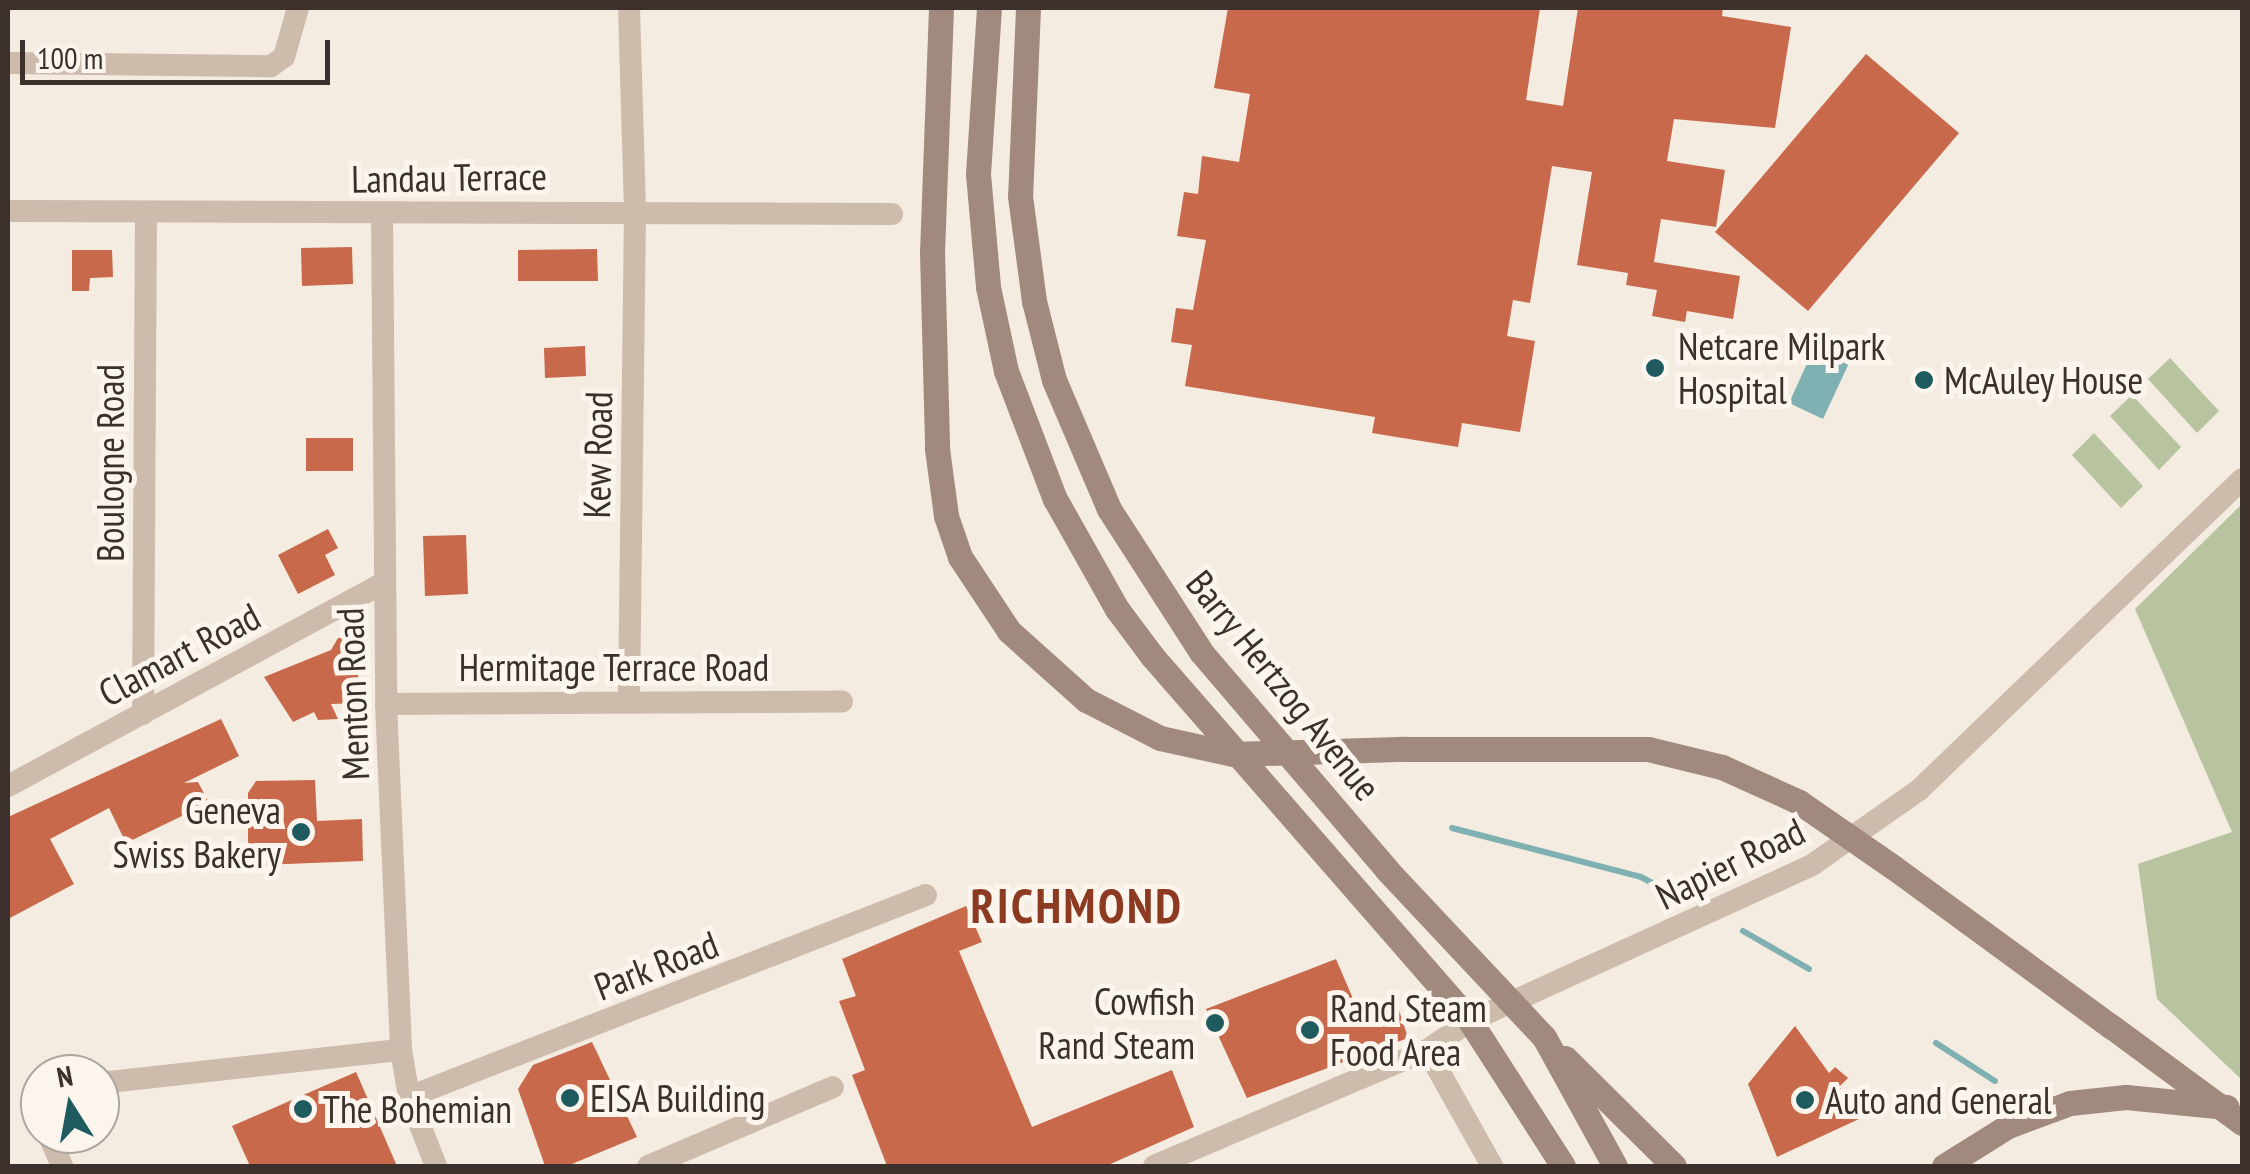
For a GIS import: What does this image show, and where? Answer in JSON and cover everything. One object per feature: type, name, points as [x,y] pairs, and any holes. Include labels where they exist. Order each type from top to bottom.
[{"type":"main road","points":[[941,8],[932,252],[937,449],[946,516],[960,557],[1009,631],[1086,700],[1126,723],[1195,748],[1260,754],[1406,749],[1648,749],[1722,767],[1799,802],[2242,1123]]},
{"type":"main road","name":"Barry Hertzog Avenue","points":[[989,8],[978,160],[986,270],[1006,371],[1055,499],[1116,609],[1152,656],[1470,1020],[1563,1166]]},
{"type":"main road","name":"Barry Hertzog Avenue","points":[[1028,8],[1020,151],[1024,236],[1038,324],[1084,460],[1165,604],[1201,652],[1388,870],[1515,1001],[1544,1037],[1615,1166]]},
{"type":"main road","points":[[1544,1037],[1674,1166]]},
{"type":"main road","points":[[1944,1166],[2008,1126],[2081,1101],[2126,1097],[2242,1108]]},
{"type":"street","points":[[8,63],[271,66],[284,56],[298,8]]},
{"type":"street","name":"Kew Road","points":[[629,8],[635,210],[629,700]]},
{"type":"street","name":"Landau Terrace","points":[[8,212],[382,214],[635,210],[892,214]]},
{"type":"street","name":"Boulogne Road","points":[[143,714],[146,212]]},
{"type":"street","name":"Menton Road","points":[[382,214],[386,704],[401,1050],[409,1097],[436,1166]]},
{"type":"street","name":"Napier Road","points":[[1154,1166],[1427,1050],[1470,1020],[1768,889],[1866,829],[1918,790],[2242,480]]},
{"type":"street","name":"Clamart Road","points":[[8,786],[384,583]]},
{"type":"street","name":"Hermitage Terrace Road","points":[[386,704],[842,702]]},
{"type":"street","name":"Park Road","points":[[409,1097],[926,895]]},
{"type":"street","points":[[120,1081],[401,1050]]},
{"type":"street","points":[[1427,1050],[1492,1166]]},
{"type":"street","points":[[648,1166],[833,1087]]},
{"type":"green space","points":[[2170,358],[2219,411],[2197,433],[2148,379]]},
{"type":"green space","points":[[2132,395],[2181,447],[2159,470],[2110,416]]},
{"type":"green space","points":[[2094,433],[2143,486],[2121,508],[2072,455]]},
{"type":"green space","points":[[2242,504],[2242,1080],[2157,999],[2138,864],[2232,832],[2135,609]]},
{"type":"water","points":[[1821,333],[1856,348],[1823,419],[1789,403]]},
{"type":"building","name":"Netcare Milpark Hospital","points":[[1228,8],[1540,8],[1526,100],[1563,106],[1578,8],[1723,8],[1722,16],[1791,27],[1775,128],[1674,119],[1667,161],[1725,170],[1716,227],[1661,219],[1654,262],[1740,276],[1733,319],[1687,311],[1685,322],[1652,316],[1657,290],[1626,285],[1628,273],[1577,265],[1592,172],[1552,166],[1530,303],[1513,300],[1507,336],[1535,341],[1520,432],[1462,423],[1458,447],[1372,433],[1375,417],[1185,386],[1192,345],[1171,342],[1176,308],[1193,310],[1206,240],[1177,236],[1184,192],[1198,194],[1202,156],[1239,162],[1250,94],[1214,88]]},
{"type":"building","points":[[1866,54],[1959,133],[1808,311],[1715,232]]},
{"type":"building","points":[[352,247],[353,284],[302,286],[301,248]]},
{"type":"building","points":[[597,249],[598,281],[518,281],[518,250]]},
{"type":"building","points":[[72,250],[112,250],[113,277],[90,278],[89,291],[72,291]]},
{"type":"building","points":[[585,346],[586,376],[545,378],[544,348]]},
{"type":"building","points":[[306,438],[353,438],[353,471],[306,471]]},
{"type":"building","points":[[328,529],[338,548],[325,555],[335,575],[298,594],[278,555]]},
{"type":"building","points":[[466,535],[468,594],[425,596],[423,536]]},
{"type":"building","points":[[338,638],[357,638],[359,703],[331,704],[338,719],[318,720],[314,712],[293,722],[264,677],[331,650]]},
{"type":"building","points":[[221,719],[239,756],[184,783],[198,782],[209,803],[126,843],[109,808],[50,839],[74,884],[8,919],[8,817]]},
{"type":"building","points":[[315,780],[317,821],[362,819],[363,861],[261,865],[248,856],[248,793],[256,781]]},
{"type":"building","points":[[966,906],[982,942],[959,951],[1032,1127],[1172,1070],[1194,1127],[1106,1166],[887,1166],[852,1075],[865,1070],[839,1001],[856,996],[842,959]]},
{"type":"building","name":"Rand Steam Food Area","points":[[1336,959],[1363,1022],[1399,1010],[1408,1038],[1247,1098],[1206,1009]]},
{"type":"building","name":"Auto and General","points":[[1795,1026],[1829,1073],[1835,1067],[1848,1078],[1839,1087],[1872,1113],[1777,1157],[1748,1084]]},
{"type":"building","name":"EISA Building","points":[[592,1042],[637,1137],[567,1166],[545,1166],[518,1089],[533,1065]]},
{"type":"building","points":[[356,1072],[397,1166],[250,1166],[232,1126]]},
{"type":"waterway","points":[[1452,828],[1641,877],[1686,901]]},
{"type":"waterway","points":[[1743,931],[1809,969]]},
{"type":"waterway","points":[[1936,1043],[1995,1081]]},
{"type":"place","name":"Netcare Milpark Hospital","points":[[1655,368]]},
{"type":"place","name":"McAuley House","points":[[1924,380]]},
{"type":"place","name":"Geneva Swiss Bakery","points":[[301,832]]},
{"type":"place","name":"Cowfish Rand Steam","points":[[1215,1023]]},
{"type":"place","name":"Rand Steam Food Area","points":[[1310,1030]]},
{"type":"place","name":"EISA Building","points":[[570,1098]]},
{"type":"place","name":"Auto and General","points":[[1805,1100]]},
{"type":"place","name":"The Bohemian","points":[[303,1109]]},
{"type":"district","name":"RICHMOND","points":[[1077,906]]}]
